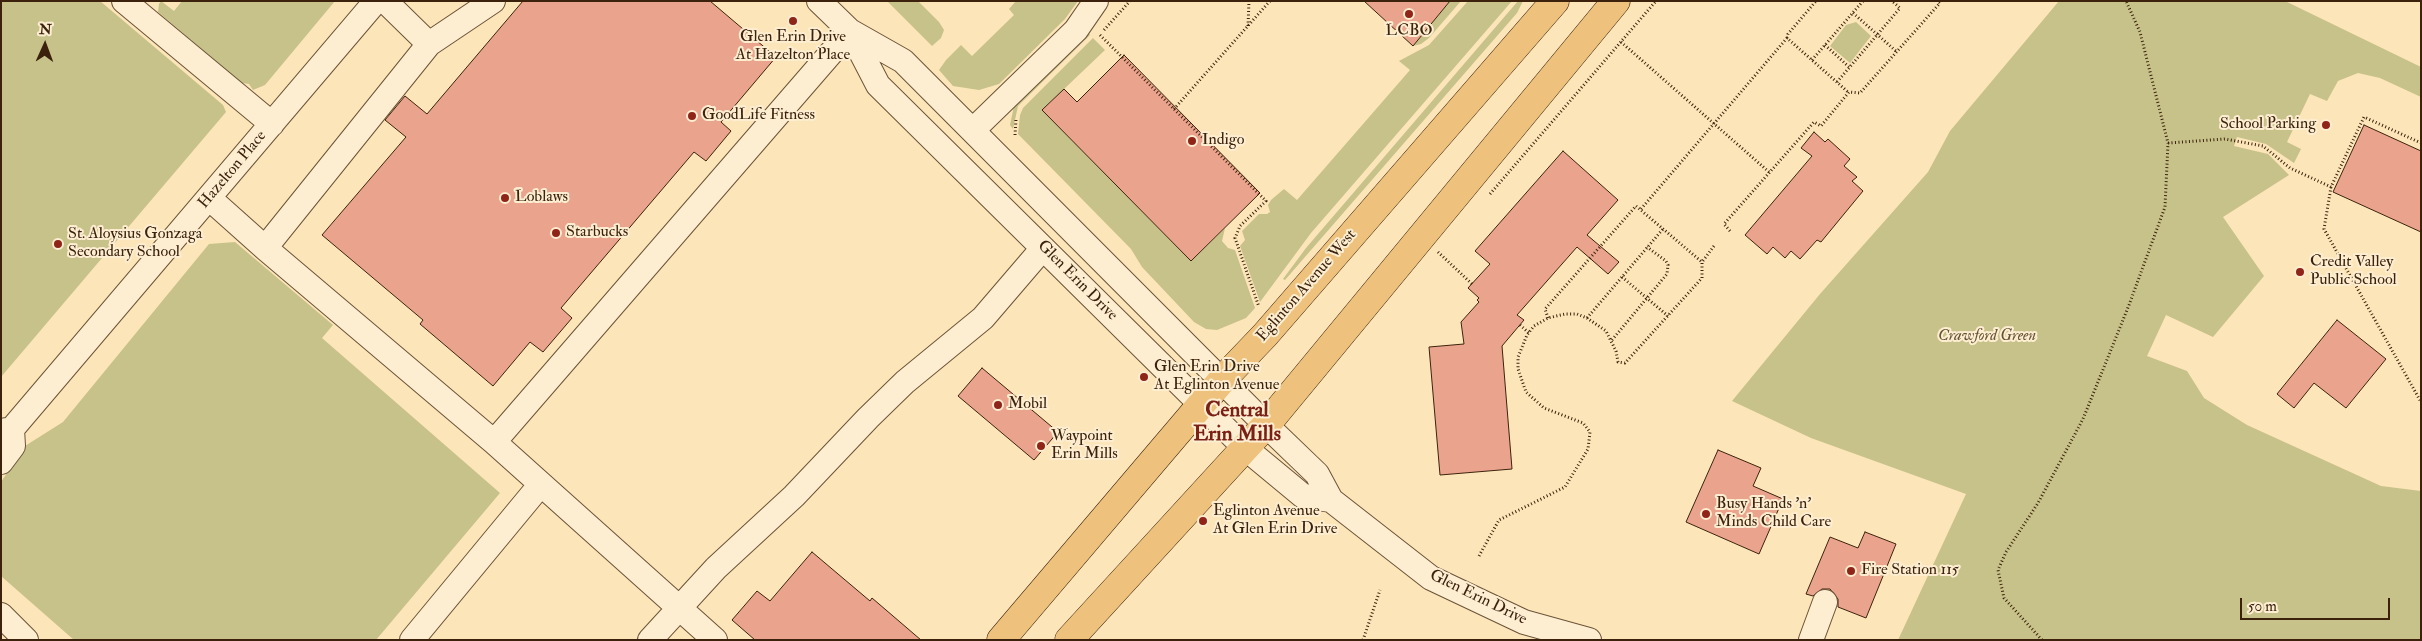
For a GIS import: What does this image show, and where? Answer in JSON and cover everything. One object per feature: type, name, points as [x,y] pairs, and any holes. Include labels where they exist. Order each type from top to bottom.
[{"type":"main road","name":"Eglinton Avenue West","points":[[1001,640],[1222,380],[1265,335],[1555,1]]},
{"type":"main road","points":[[1069,640],[1266,425],[1616,1]]},
{"type":"street","points":[[124,1],[272,124]]},
{"type":"street","name":"Hazelton Place","points":[[1,462],[13,446],[6,430],[209,198],[376,1]]},
{"type":"street","points":[[385,1],[429,44]]},
{"type":"street","points":[[265,248],[429,44],[493,1]]},
{"type":"street","name":"Glen Erin Drive","points":[[820,1],[850,31],[903,61],[1317,474],[1331,500],[1431,578],[1524,622],[1589,640]]},
{"type":"street","points":[[973,130],[1076,30],[1096,1]]},
{"type":"street","points":[[494,442],[850,31]]},
{"type":"street","name":"Glen Erin Drive","points":[[850,31],[878,85],[1245,448],[1303,496],[1331,500]]},
{"type":"street","points":[[209,198],[265,248],[494,442],[715,640]]},
{"type":"street","points":[[650,640],[716,568],[794,496],[899,388],[983,318],[1043,248]]},
{"type":"street","points":[[412,640],[541,484]]},
{"type":"street","points":[[1810,640],[1825,602]]},
{"type":"street","points":[[1,615],[26,640]]},
{"type":"path","points":[[1092,36],[1101,34],[1130,1]]},
{"type":"path","points":[[1248,26],[1249,1]]},
{"type":"path","points":[[1174,109],[1270,1]]},
{"type":"path","points":[[1640,209],[1787,38],[1788,34],[1816,1]]},
{"type":"path","points":[[1812,60],[1863,1]]},
{"type":"path","points":[[1837,82],[1900,8],[1892,1]]},
{"type":"path","points":[[1787,38],[1848,92],[1860,93],[1940,3],[1938,1]]},
{"type":"path","points":[[2042,640],[2004,598],[1998,570],[2006,552],[2038,503],[2082,419],[2129,305],[2164,207],[2168,143],[2140,32],[2126,1]]},
{"type":"path","points":[[1853,13],[1897,52]]},
{"type":"path","points":[[1101,34],[1266,201],[1240,226],[1235,238],[1259,308]]},
{"type":"path","points":[[1621,42],[1769,172]]},
{"type":"path","points":[[1825,45],[1849,67]]},
{"type":"path","points":[[1730,231],[1724,224],[1814,122],[1821,126],[1848,92]]},
{"type":"path","points":[[1016,135],[1018,112]]},
{"type":"path","points":[[2421,143],[2364,117],[2331,187],[2324,229],[2421,402]]},
{"type":"path","points":[[2168,143],[2225,139],[2263,146],[2290,168],[2331,187]]},
{"type":"path","points":[[1548,318],[1545,309],[1636,206],[1702,262]]},
{"type":"path","points":[[1588,318],[1663,229]]},
{"type":"path","points":[[1479,556],[1499,520],[1565,487],[1588,448],[1590,432],[1582,423],[1544,408],[1534,400],[1524,386],[1518,369],[1518,357],[1521,346],[1529,332],[1548,318],[1565,314],[1588,318],[1602,327],[1612,340],[1618,362],[1626,363],[1702,278],[1702,262],[1714,246]]},
{"type":"path","points":[[1612,340],[1668,270],[1666,261],[1647,248]]},
{"type":"path","points":[[1434,250],[1472,284]]},
{"type":"path","points":[[1622,277],[1668,316]]},
{"type":"path","points":[[1520,325],[1529,332]]},
{"type":"path","points":[[1363,640],[1380,590]]},
{"type":"green space","name":"St. Aloysius Gonzaga Secondary School","points":[[1,1],[100,1],[223,105],[226,112],[1,377]]},
{"type":"green space","points":[[161,1],[174,11],[182,1],[335,1],[265,85],[253,90],[249,84],[242,83],[158,12]]},
{"type":"green space","points":[[887,1],[918,1],[939,22],[944,30],[941,38],[932,46]]},
{"type":"green space","points":[[1016,1],[1078,1],[1065,19],[999,84],[979,90],[953,86],[939,70],[946,60],[961,45],[972,56],[1014,15],[1009,9]]},
{"type":"green space","points":[[1450,1],[1461,1],[1429,38],[1421,44],[1413,46]]},
{"type":"green space","points":[[1468,1],[1512,1],[1311,233],[1260,302],[1240,246],[1245,240],[1242,231],[1259,214],[1270,212],[1268,205],[1271,200],[1284,189],[1297,200],[1410,70],[1399,61],[1429,45]]},
{"type":"green space","points":[[1518,1],[1523,1],[1517,13],[1285,280],[1283,279],[1306,248]]},
{"type":"green space","name":"Crawford Green","points":[[2059,1],[2285,1],[2421,67],[2421,97],[2380,78],[2358,73],[2338,81],[2327,101],[2310,94],[2287,142],[2301,149],[2294,163],[2266,144],[2237,137],[2234,146],[2268,154],[2289,175],[2223,217],[2264,276],[2213,337],[2166,315],[2147,356],[2187,371],[2204,398],[2247,425],[2381,486],[2421,491],[2421,640],[1898,640],[1966,494],[1811,438],[1732,401],[1820,294],[1928,172],[1950,131]]},
{"type":"green space","points":[[1856,22],[1871,36],[1850,63],[1830,46],[1846,25]]},
{"type":"green space","points":[[1088,32],[1090,35],[1018,106],[1013,129],[1010,125],[1014,106]]},
{"type":"green space","points":[[1093,38],[1105,50],[1042,110],[1191,261],[1225,228],[1222,241],[1228,248],[1235,250],[1255,308],[1246,318],[1217,330],[1206,329],[1194,322],[1142,267],[1131,249],[1018,134],[1020,115],[1023,108]]},
{"type":"green space","points":[[235,242],[333,325],[322,338],[500,493],[376,640],[74,640],[1,576],[1,482],[25,446],[63,422],[209,244]]},
{"type":"building","name":"Loblaws","points":[[523,1],[710,1],[776,57],[721,122],[731,131],[706,161],[694,152],[561,308],[572,318],[543,352],[530,342],[493,386],[420,324],[423,320],[322,235],[406,137],[385,120],[405,96],[427,114]]},
{"type":"building","name":"LCBO","points":[[1364,1],[1450,1],[1413,46]]},
{"type":"building","points":[[1124,55],[1260,193],[1191,261],[1042,110],[1064,89],[1077,102]]},
{"type":"building","points":[[2364,125],[2421,151],[2421,232],[2333,192]]},
{"type":"building","points":[[1814,132],[1825,142],[1828,139],[1850,159],[1844,166],[1857,177],[1852,181],[1863,191],[1821,242],[1817,240],[1800,259],[1791,251],[1785,258],[1773,247],[1767,254],[1745,235],[1812,156],[1801,148]]},
{"type":"building","points":[[1563,151],[1618,200],[1587,235],[1619,262],[1608,274],[1577,247],[1517,315],[1524,320],[1502,346],[1512,469],[1440,475],[1429,347],[1464,344],[1461,322],[1479,302],[1477,300],[1479,298],[1468,288],[1490,264],[1475,251]]},
{"type":"building","points":[[2337,320],[2386,359],[2346,408],[2314,383],[2294,408],[2277,394]]},
{"type":"building","points":[[982,368],[1058,432],[1034,460],[958,396]]},
{"type":"building","points":[[1718,450],[1761,468],[1753,486],[1783,499],[1759,554],[1686,522]]},
{"type":"building","name":"Fire Station 115","points":[[1865,532],[1896,544],[1866,618],[1838,607],[1838,599],[1830,589],[1822,589],[1813,596],[1806,594],[1830,537],[1858,548]]},
{"type":"building","points":[[812,552],[870,601],[872,598],[921,640],[755,640],[732,620],[757,591],[770,601]]},
{"type":"place","name":"LCBO","points":[[1409,14]]},
{"type":"place","name":"Glen Erin Drive At Hazelton Place","points":[[793,21]]},
{"type":"place","name":"GoodLife Fitness","points":[[692,116]]},
{"type":"place","name":"School Parking","points":[[2326,125]]},
{"type":"place","name":"Indigo","points":[[1192,141]]},
{"type":"place","name":"Loblaws","points":[[505,198]]},
{"type":"place","name":"Starbucks","points":[[556,233]]},
{"type":"place","name":"St. Aloysius Gonzaga Secondary School","points":[[58,244]]},
{"type":"place","name":"Credit Valley Public School","points":[[2300,272]]},
{"type":"place","name":"Glen Erin Drive At Eglinton Avenue","points":[[1144,377]]},
{"type":"place","name":"Mobil","points":[[998,405]]},
{"type":"place","name":"Waypoint Erin Mills","points":[[1041,446]]},
{"type":"place","name":"Busy Hands 'n' Minds Child Care","points":[[1706,514]]},
{"type":"place","name":"Eglinton Avenue At Glen Erin Drive","points":[[1203,521]]},
{"type":"place","name":"Fire Station 115","points":[[1851,571]]},
{"type":"district","name":"Central Erin Mills","points":[[1237,423]]}]
